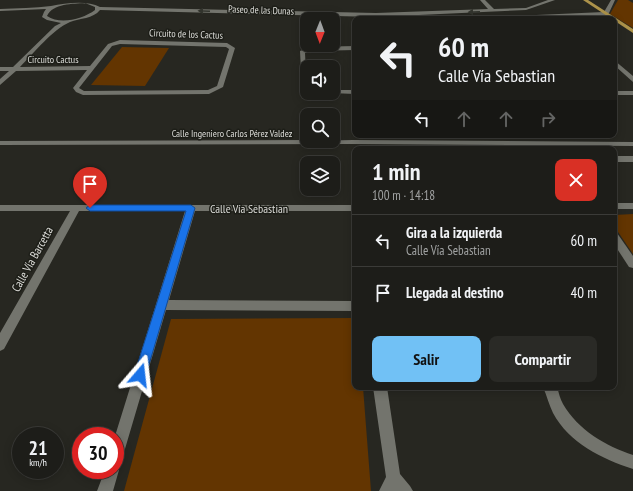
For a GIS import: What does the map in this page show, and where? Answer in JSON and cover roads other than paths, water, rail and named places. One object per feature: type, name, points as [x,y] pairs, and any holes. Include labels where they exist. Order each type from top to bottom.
[{"type":"main road","points":[[585,0],[610,16]]},
{"type":"main road","points":[[617,20],[633,31]]},
{"type":"street","points":[[73,3],[80,0]]},
{"type":"street","points":[[482,0],[493,11]]},
{"type":"street","name":"Paseo de las Dunas","points":[[396,16],[526,9],[553,0]]},
{"type":"street","points":[[554,16],[606,13],[613,0]]},
{"type":"street","points":[[0,10],[54,7],[89,1],[94,4],[97,11]]},
{"type":"street","points":[[0,15],[44,14],[54,7]]},
{"type":"street","points":[[526,9],[535,16]]},
{"type":"street","points":[[0,83],[56,24],[85,18],[97,11],[187,17]]},
{"type":"street","name":"Paseo de las Dunas","points":[[97,11],[352,16]]},
{"type":"street","points":[[44,14],[45,19],[56,24]]},
{"type":"street","name":"Circuito de los Cactus","points":[[114,43],[227,45],[232,48],[220,87],[209,92],[83,93],[78,91],[76,88],[91,68],[110,45],[114,43]]},
{"type":"street","points":[[302,60],[302,52],[311,49],[352,48]]},
{"type":"street","points":[[617,65],[633,80]]},
{"type":"street","name":"Circuito Cactus","points":[[0,69],[91,68]]},
{"type":"street","points":[[340,92],[352,92]]},
{"type":"street","points":[[617,94],[633,93]]},
{"type":"street","points":[[526,138],[530,144]]},
{"type":"street","points":[[353,142],[360,146]]},
{"type":"street","name":"Calle Ingeniero Carlos Pérez Valdez","points":[[0,144],[353,142],[633,144]]},
{"type":"street","points":[[617,159],[633,159]]},
{"type":"street","points":[[617,206],[633,206]]},
{"type":"street","name":"Calle Vía Sebastian","points":[[0,208],[352,208]]},
{"type":"street","name":"Calle Vía Barcetta","points":[[0,345],[76,208]]},
{"type":"street","points":[[124,429],[191,208]]},
{"type":"street","points":[[617,240],[633,264]]},
{"type":"street","points":[[161,304],[352,306]]},
{"type":"street","points":[[380,390],[390,484],[405,491]]},
{"type":"street","points":[[551,390],[559,409],[573,428],[593,445],[615,456],[633,462]]},
{"type":"street","points":[[106,491],[109,479]]}]
